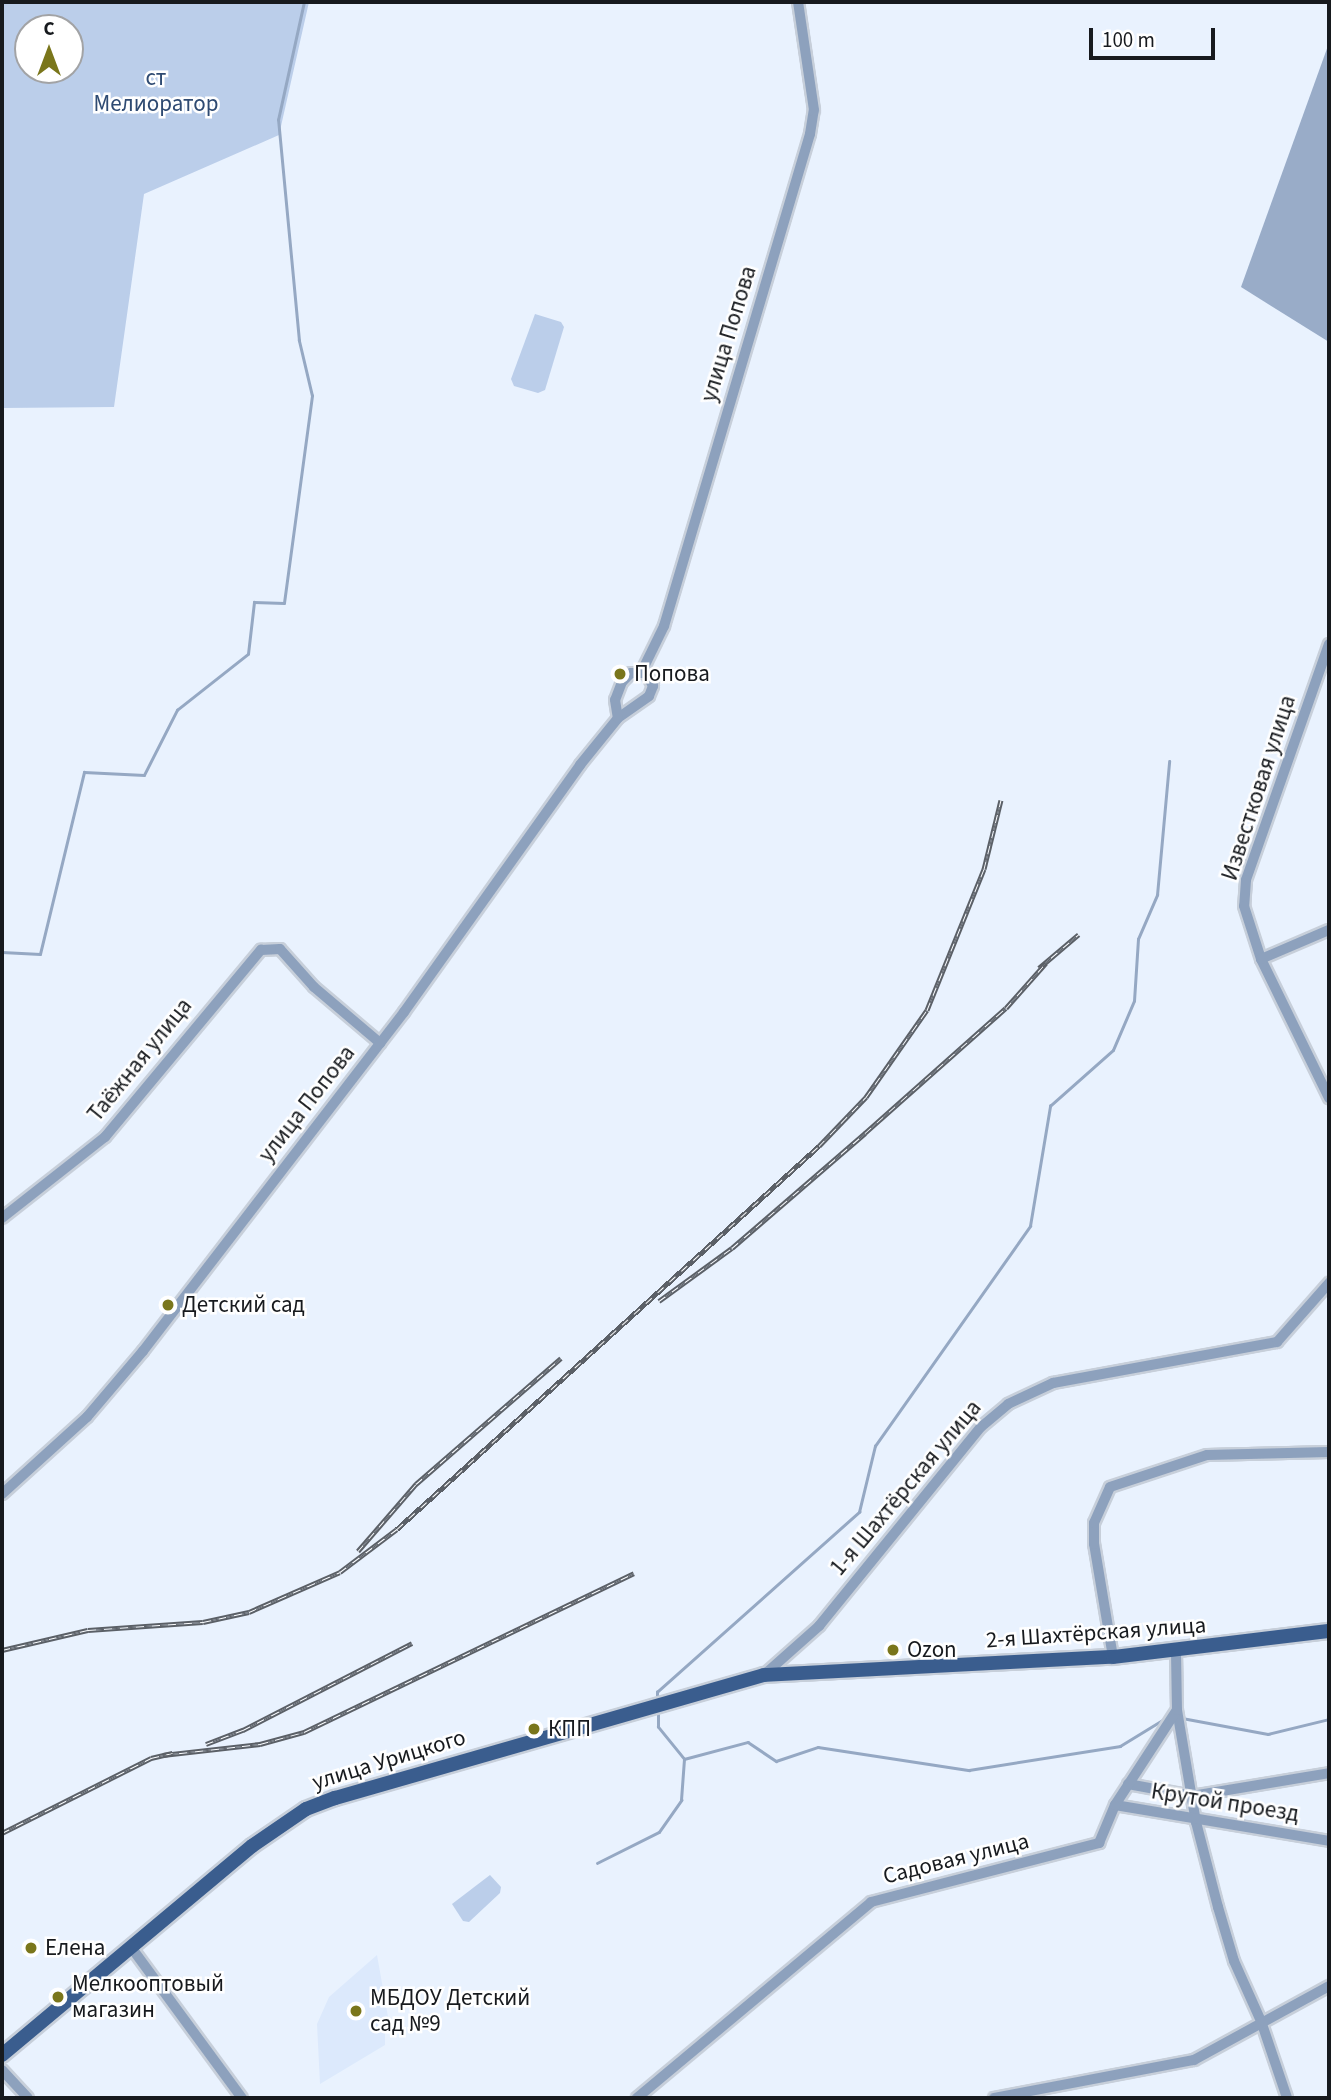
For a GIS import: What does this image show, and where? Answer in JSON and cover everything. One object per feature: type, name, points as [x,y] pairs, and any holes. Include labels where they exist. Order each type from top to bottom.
[{"type":"main road","name":"2-я Шахтёрская улица","points":[[782,1673],[1113,1657],[1176,1652],[1329,1631]]},
{"type":"main road","name":"улица Урицкого","points":[[2,2055],[252,1846],[306,1810],[649,1706],[764,1675],[782,1673]]},
{"type":"street","name":"улица Попова","points":[[642,671],[664,626],[810,134],[814,110],[798,2]]},
{"type":"street","name":"Известковая улица","points":[[1329,645],[1247,880],[1244,906],[1261,958],[1329,1098]]},
{"type":"street","name":"улица Попова","points":[[2,1494],[87,1417],[143,1351],[380,1043],[618,718],[652,691],[650,677],[642,671],[631,673],[622,682],[615,700],[618,718]]},
{"type":"street","points":[[1261,958],[1329,930]]},
{"type":"street","name":"Таёжная улица","points":[[2,1218],[105,1137],[249,961],[269,947],[280,949],[314,987],[380,1043]]},
{"type":"street","name":"1-я Шахтёрская улица","points":[[764,1675],[819,1626],[981,1427],[1008,1404],[1053,1383],[1277,1342],[1329,1283]]},
{"type":"street","points":[[1113,1657],[1094,1544],[1094,1523],[1110,1487],[1207,1455],[1329,1452]]},
{"type":"street","points":[[1176,1652],[1177,1710],[1196,1822],[1234,1961],[1261,2021],[1287,2098]]},
{"type":"street","name":"Садовая улица","points":[[637,2098],[872,1902],[1099,1843],[1115,1805],[1177,1710]]},
{"type":"street","points":[[1128,1784],[1192,1796],[1329,1773]]},
{"type":"street","name":"Крутой проезд","points":[[1115,1805],[1196,1822],[1329,1841]]},
{"type":"street","points":[[131,1947],[242,2098]]},
{"type":"street","points":[[994,2098],[1194,2060],[1329,1986]]},
{"type":"street","points":[[2,2070],[28,2098]]},
{"type":"shaded area","points":[[1329,43],[1329,342],[1241,287]]},
{"type":"shaded area","name":"МБДОУ Детский сад №9","points":[[377,1955],[390,2028],[385,2033],[385,2045],[320,2084],[317,2024],[329,1997]]},
{"type":"green space","name":"ст Мелиоратор","points":[[2,2],[309,2],[279,135],[144,194],[114,407],[2,408]]},
{"type":"green space","points":[[535,314],[561,322],[564,327],[545,390],[538,393],[514,386],[511,379]]},
{"type":"green space","points":[[490,1875],[501,1887],[500,1893],[469,1922],[463,1921],[452,1904]]},
{"type":"waterway","points":[[2,952],[40,954],[84,772],[144,775],[177,710],[248,654],[254,602],[284,603],[312,396],[299,341],[278,120],[304,2]]},
{"type":"waterway","points":[[657,1702],[657,1692],[859,1512],[875,1446],[1030,1226],[1050,1106],[1113,1050],[1134,1001],[1138,939],[1157,895],[1169,762]]},
{"type":"waterway","points":[[597,1863],[659,1832],[681,1800],[684,1759],[658,1727],[658,1712]]},
{"type":"waterway","points":[[684,1759],[748,1742],[776,1761],[818,1747],[969,1770],[1120,1746],[1169,1716]]},
{"type":"waterway","points":[[1182,1718],[1268,1734],[1329,1719]]},
{"type":"railway","points":[[2,1650],[88,1630],[203,1622],[249,1612],[340,1572],[397,1529],[819,1146],[866,1097],[927,1010],[984,869],[1001,800]]},
{"type":"railway","points":[[1039,968],[1079,934]]},
{"type":"railway","points":[[659,1301],[732,1248],[865,1133],[1006,1008],[1046,963]]},
{"type":"railway","points":[[358,1551],[416,1484],[561,1358]]},
{"type":"railway","points":[[163,1755],[260,1744],[304,1732],[634,1573]]},
{"type":"railway","points":[[206,1744],[243,1730],[412,1643]]},
{"type":"railway","points":[[2,1833],[151,1758],[172,1753]]},
{"type":"place","name":"Попова","points":[[620,674]]},
{"type":"place","name":"Детский сад","points":[[168,1305]]},
{"type":"place","name":"Ozon","points":[[893,1650]]},
{"type":"place","name":"КПП","points":[[534,1729]]},
{"type":"place","name":"Елена","points":[[31,1948]]},
{"type":"place","name":"Мелкооптовый магазин","points":[[58,1997]]},
{"type":"place","name":"МБДОУ Детский сад №9","points":[[356,2011]]}]
